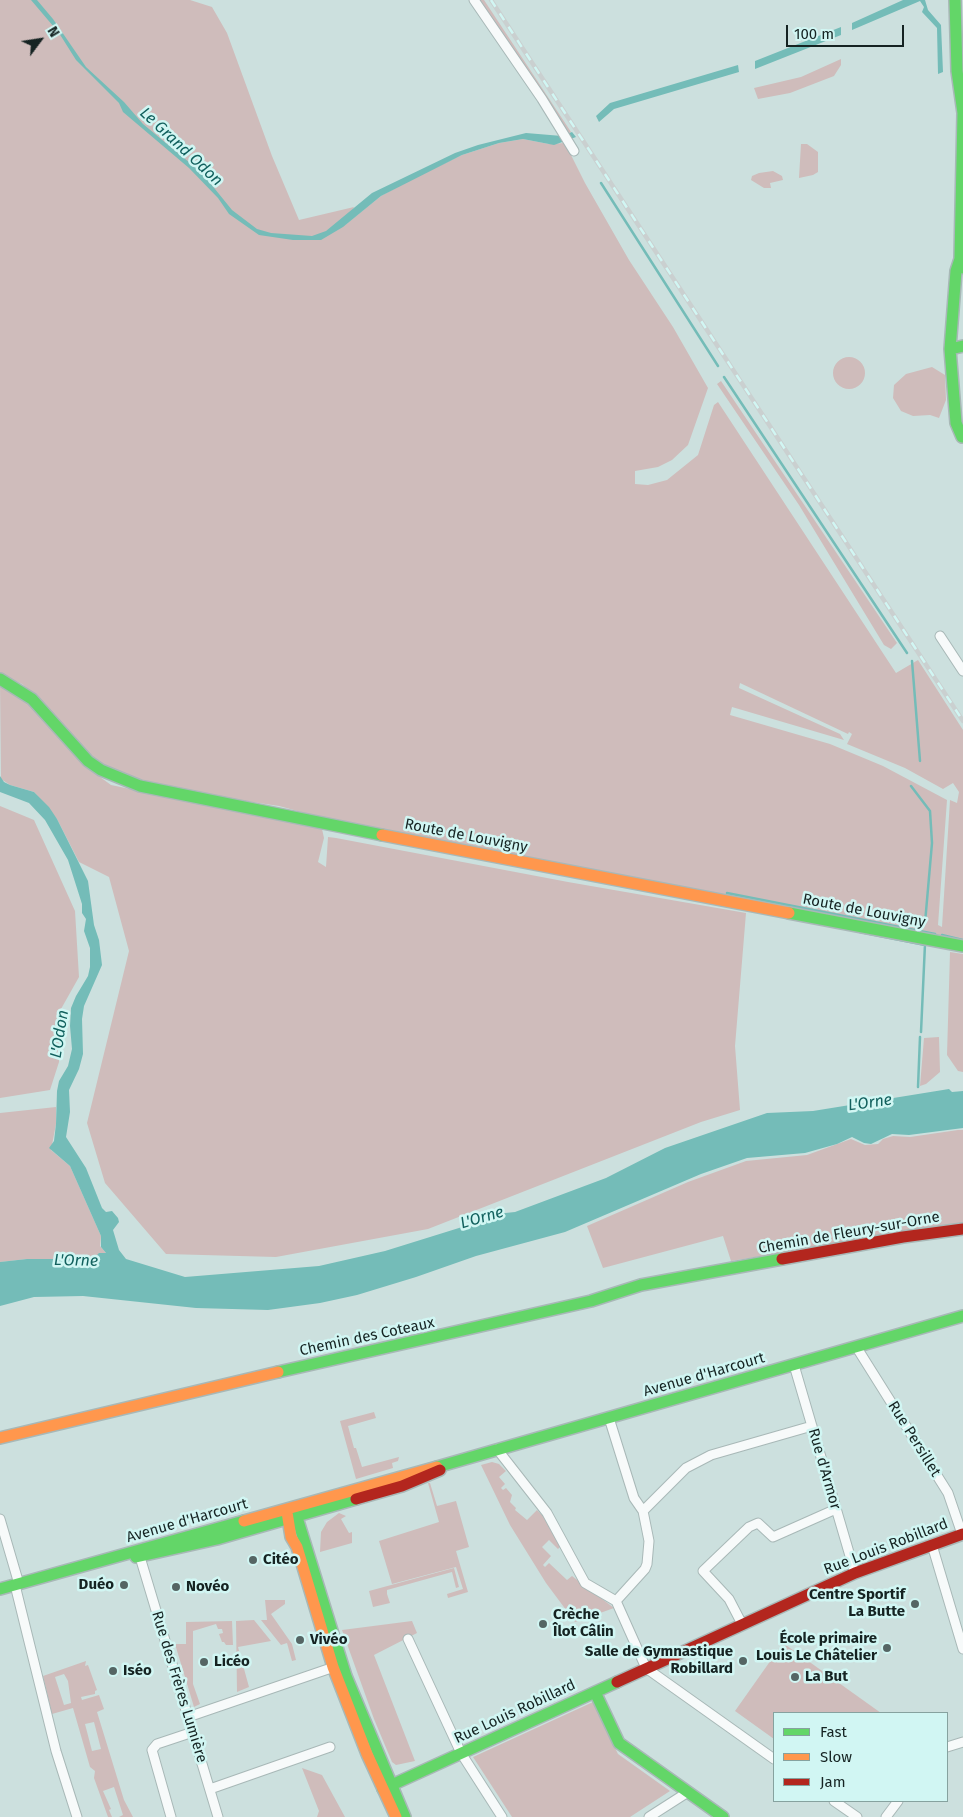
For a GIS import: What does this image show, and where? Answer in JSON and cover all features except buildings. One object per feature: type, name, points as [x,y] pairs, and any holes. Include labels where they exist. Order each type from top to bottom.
[{"type":"street","points":[[474,0],[572,147]]},
{"type":"street","points":[[955,0],[957,71],[963,112],[962,262],[956,271],[950,349],[956,422],[963,437]]},
{"type":"street","points":[[950,349],[963,346]]},
{"type":"street","points":[[950,349],[956,353],[957,389],[963,407]]},
{"type":"street","points":[[940,636],[963,671]]},
{"type":"street","name":"Route de Louvigny","points":[[0,679],[32,699],[56,723],[88,761],[120,779],[140,786],[411,841],[963,946]]},
{"type":"street","name":"Chemin de Fleury-sur-Orne","points":[[740,1267],[903,1237],[963,1229]]},
{"type":"street","name":"Chemin des Coteaux","points":[[0,1438],[204,1388],[591,1301],[641,1285],[740,1267]]},
{"type":"street","name":"Avenue d'Harcourt","points":[[120,1556],[410,1483],[435,1473],[452,1463],[497,1449],[857,1348],[963,1316]]},
{"type":"street","name":"Rue Persillet","points":[[857,1348],[948,1493],[962,1534]]},
{"type":"street","name":"Rue d'Armor","points":[[794,1365],[855,1573]]},
{"type":"street","points":[[609,1418],[634,1498],[643,1511],[649,1541],[645,1569],[616,1601]]},
{"type":"street","points":[[643,1511],[694,1462],[711,1455],[812,1426]]},
{"type":"street","points":[[497,1449],[547,1513],[585,1582],[616,1601],[646,1668],[773,1758]]},
{"type":"street","points":[[742,1624],[729,1599],[703,1571],[749,1527],[758,1522],[773,1537],[836,1509]]},
{"type":"street","points":[[292,1512],[291,1537],[311,1580],[338,1666],[387,1787],[396,1817]]},
{"type":"street","name":"Avenue d'Harcourt","points":[[120,1556],[140,1557],[217,1539],[292,1512]]},
{"type":"street","points":[[0,1519],[56,1751],[77,1817]]},
{"type":"street","name":"Rue Louis Robillard","points":[[387,1787],[855,1573],[962,1534]]},
{"type":"street","points":[[932,1545],[963,1649]]},
{"type":"street","points":[[0,1589],[120,1556]]},
{"type":"street","name":"Rue des Frères Lumière","points":[[140,1557],[218,1817]]},
{"type":"street","points":[[408,1639],[462,1753],[502,1817]]},
{"type":"street","points":[[188,1717],[338,1666]]},
{"type":"street","points":[[595,1692],[619,1743],[723,1817]]},
{"type":"street","points":[[171,1817],[152,1750],[154,1746],[193,1732]]},
{"type":"street","points":[[948,1747],[963,1742]]},
{"type":"street","points":[[210,1789],[330,1747]]},
{"type":"street","points":[[387,1787],[405,1817]]},
{"type":"street","points":[[650,1817],[688,1792]]},
{"type":"street","points":[[835,1802],[857,1817]]},
{"type":"street","points":[[886,1817],[897,1802]]},
{"type":"shaded area","points":[[0,0],[190,0],[212,7],[227,33],[272,156],[299,220],[354,207],[345,225],[381,196],[412,179],[462,155],[499,143],[523,139],[549,144],[565,143],[585,183],[629,260],[673,327],[708,388],[688,445],[672,460],[658,467],[635,471],[635,484],[648,485],[667,480],[698,455],[714,405],[718,402],[896,673],[918,660],[963,730],[963,942],[484,848],[331,820],[279,806],[178,791],[125,779],[88,753],[44,703],[22,684],[0,674]],"holes":[[[740,683],[848,734],[849,732],[852,734],[847,744],[905,768],[943,789],[953,783],[959,792],[957,803],[950,800],[942,927],[938,925],[947,800],[883,766],[830,744],[730,715],[732,707],[844,740],[840,734],[739,688]]]},
{"type":"shaded area","points":[[477,0],[484,0],[571,132],[567,135]]},
{"type":"shaded area","points":[[841,59],[841,65],[834,76],[790,93],[758,99],[754,88],[801,77]]},
{"type":"shaded area","points":[[801,144],[807,144],[818,152],[818,172],[799,178]]},
{"type":"shaded area","points":[[773,171],[782,176],[783,180],[770,183],[771,188],[764,188],[751,180],[752,176],[759,173]]},
{"type":"shaded area","points":[[849,357],[855,358],[860,362],[864,367],[864,379],[860,384],[855,388],[849,389],[843,388],[838,384],[834,379],[833,373],[834,367],[838,362],[843,358]]},
{"type":"shaded area","points":[[932,367],[945,375],[946,400],[939,418],[930,415],[913,416],[901,411],[893,398],[894,385],[906,374]]},
{"type":"shaded area","points":[[721,381],[897,643],[891,649],[884,645],[799,505],[717,384]]},
{"type":"shaded area","points":[[0,682],[25,698],[57,731],[85,766],[111,785],[322,829],[324,838],[318,862],[326,867],[328,837],[746,913],[735,1046],[740,1110],[701,1122],[428,1229],[276,1257],[166,1254],[105,1183],[87,1123],[129,951],[109,877],[79,862],[57,819],[34,792],[10,785],[1,779]]},
{"type":"shaded area","points":[[0,806],[34,820],[75,911],[79,977],[61,1009],[59,1062],[50,1090],[0,1098]]},
{"type":"shaded area","points":[[950,952],[963,954],[963,1072],[958,1071],[947,1055]]},
{"type":"shaded area","points":[[939,1037],[940,1072],[926,1084],[920,1086],[924,1038]]},
{"type":"shaded area","points":[[56,1107],[56,1124],[51,1150],[70,1166],[101,1236],[100,1246],[106,1253],[101,1253],[93,1259],[27,1259],[0,1262],[0,1113]]},
{"type":"shaded area","points":[[963,1130],[963,1223],[731,1261],[723,1236],[603,1268],[587,1226],[688,1182],[746,1161],[807,1155],[851,1139],[865,1145],[878,1144],[883,1139],[893,1136],[910,1137]]},
{"type":"shaded area","points":[[374,1412],[376,1418],[348,1426],[362,1467],[399,1457],[398,1461],[392,1463],[393,1468],[356,1479],[340,1421]]},
{"type":"shaded area","points":[[492,1462],[499,1464],[506,1471],[499,1477],[505,1484],[501,1488],[503,1490],[506,1488],[512,1495],[510,1502],[516,1508],[515,1510],[527,1520],[537,1510],[547,1520],[562,1545],[558,1549],[549,1540],[542,1547],[551,1556],[543,1565],[545,1567],[549,1563],[567,1580],[572,1576],[614,1608],[575,1622],[546,1583],[510,1525],[481,1465]]},
{"type":"shaded area","points":[[428,1483],[430,1483],[437,1506],[456,1501],[469,1547],[456,1551],[468,1592],[448,1598],[447,1594],[463,1589],[456,1567],[392,1584],[379,1541],[439,1522]]},
{"type":"shaded area","points":[[339,1513],[346,1516],[341,1519],[349,1533],[352,1532],[352,1543],[320,1552],[321,1532],[327,1522]]},
{"type":"shaded area","points":[[454,1568],[459,1587],[456,1588],[452,1572],[387,1590],[390,1603],[373,1607],[369,1591]]},
{"type":"shaded area","points":[[265,1600],[285,1600],[285,1604],[271,1614],[292,1644],[296,1660],[292,1661],[287,1643],[281,1645],[261,1620],[267,1620]]},
{"type":"shaded area","points":[[254,1620],[271,1641],[238,1647],[249,1687],[237,1692],[236,1621]]},
{"type":"shaded area","points":[[232,1621],[233,1645],[226,1645],[222,1642],[219,1634],[223,1633],[222,1629],[218,1629],[216,1624],[193,1631],[193,1684],[200,1704],[194,1707],[175,1644],[186,1644],[186,1622]]},
{"type":"shaded area","points":[[412,1621],[417,1633],[374,1655],[415,1761],[396,1765],[392,1762],[374,1719],[342,1630]]},
{"type":"shaded area","name":"La But","points":[[783,1643],[880,1712],[773,1712],[773,1738],[735,1711]]},
{"type":"shaded area","points":[[86,1661],[85,1666],[88,1665],[97,1690],[95,1694],[81,1697],[82,1700],[99,1695],[104,1709],[97,1712],[124,1800],[133,1817],[119,1817],[123,1815],[114,1787],[103,1791],[111,1809],[109,1810],[112,1817],[108,1817],[94,1778],[95,1771],[90,1767],[73,1708],[52,1714],[43,1676]],"holes":[[[64,1674],[68,1681],[71,1703],[64,1705],[55,1677]],[[94,1722],[101,1749],[92,1751],[85,1724]]]},
{"type":"shaded area","points":[[593,1702],[618,1754],[670,1791],[630,1817],[512,1817],[473,1757]]},
{"type":"shaded area","points":[[302,1768],[322,1775],[345,1817],[317,1817],[319,1811]]},
{"type":"water","points":[[31,0],[37,0],[53,19],[86,67],[124,102],[143,124],[202,173],[232,210],[257,229],[271,233],[312,236],[326,231],[372,193],[455,153],[478,145],[526,133],[562,136],[572,132],[576,137],[554,145],[523,139],[499,143],[462,155],[381,196],[343,227],[321,240],[293,240],[259,235],[229,214],[218,198],[189,168],[123,112],[119,103],[76,60],[59,33]]},
{"type":"water","points":[[903,0],[925,0],[928,10],[941,25],[943,72],[938,74],[937,28],[922,12],[924,7],[920,1],[852,30],[852,23]]},
{"type":"water","points":[[841,27],[841,35],[755,69],[755,61]]},
{"type":"water","points":[[738,65],[739,72],[614,109],[599,122],[596,116],[610,103]]},
{"type":"water","name":"L'Orne","points":[[0,776],[4,782],[10,785],[34,792],[49,807],[88,881],[102,965],[84,1006],[82,1019],[83,1054],[79,1069],[69,1090],[70,1112],[66,1137],[86,1168],[102,1208],[106,1212],[112,1211],[118,1218],[119,1222],[113,1230],[119,1250],[126,1259],[185,1277],[319,1266],[385,1251],[475,1223],[496,1214],[515,1212],[606,1178],[665,1148],[767,1113],[813,1111],[949,1089],[952,1092],[963,1091],[963,1128],[909,1135],[892,1134],[871,1144],[852,1137],[837,1144],[805,1153],[747,1158],[701,1174],[565,1232],[476,1256],[357,1295],[320,1303],[268,1310],[196,1308],[83,1296],[34,1297],[0,1306],[0,1262],[27,1259],[93,1259],[99,1253],[106,1253],[101,1247],[101,1236],[70,1166],[49,1148],[54,1141],[59,1081],[68,1066],[72,1049],[71,1008],[88,976],[90,967],[90,948],[84,931],[86,919],[82,913],[82,904],[68,860],[45,820],[29,803],[0,792]]},
{"type":"waterway","points":[[601,183],[718,366]]},
{"type":"waterway","points":[[724,377],[907,653]]},
{"type":"waterway","points":[[912,661],[920,761]]},
{"type":"waterway","points":[[911,786],[930,811],[932,843],[925,923]]},
{"type":"waterway","points":[[727,893],[935,934]]},
{"type":"waterway","points":[[860,932],[925,945]]},
{"type":"waterway","points":[[942,935],[963,940]]},
{"type":"waterway","points":[[921,1032],[925,944]]},
{"type":"waterway","points":[[918,1087],[920,1037]]},
{"type":"railway","points":[[491,0],[963,721]]},
{"type":"traffic: fast","points":[[955,0],[957,71],[963,113],[960,257],[963,268]]},
{"type":"traffic: fast","points":[[960,259],[956,271],[950,349],[956,423],[962,437]]},
{"type":"traffic: fast","points":[[950,349],[963,346]]},
{"type":"traffic: fast","points":[[0,679],[32,699],[88,761],[101,770],[140,786],[382,835]]},
{"type":"traffic: fast","points":[[789,913],[963,946]]},
{"type":"traffic: fast","points":[[278,1372],[591,1301],[641,1285],[782,1259]]},
{"type":"traffic: fast","points":[[437,1467],[963,1316]]},
{"type":"traffic: fast","points":[[136,1557],[217,1539],[356,1499]]},
{"type":"traffic: fast","points":[[295,1511],[346,1676],[405,1817]]},
{"type":"traffic: fast","points":[[0,1589],[244,1521]]},
{"type":"traffic: fast","points":[[383,1789],[617,1682]]},
{"type":"traffic: fast","points":[[595,1692],[619,1743],[723,1817]]},
{"type":"traffic: slow","points":[[382,835],[789,913]]},
{"type":"traffic: slow","points":[[0,1438],[278,1372]]},
{"type":"traffic: slow","points":[[244,1521],[437,1467]]},
{"type":"traffic: slow","points":[[287,1512],[291,1537],[297,1547],[333,1667],[367,1754],[396,1817]]},
{"type":"traffic: jam","points":[[782,1259],[903,1237],[963,1229]]},
{"type":"traffic: jam","points":[[356,1499],[402,1486],[440,1470]]},
{"type":"traffic: jam","points":[[617,1682],[855,1573],[963,1534]]},
{"type":"place","name":"Citéo","points":[[253,1560]]},
{"type":"place","name":"Duéo","points":[[124,1585]]},
{"type":"place","name":"Novéo","points":[[176,1587]]},
{"type":"place","name":"Centre Sportif La Butte","points":[[915,1604]]},
{"type":"place","name":"Crèche Îlot Câlin","points":[[543,1624]]},
{"type":"place","name":"Vivéo","points":[[300,1640]]},
{"type":"place","name":"École primaire Louis Le Châtelier","points":[[887,1648]]},
{"type":"place","name":"Salle de Gymnastique Robillard","points":[[743,1661]]},
{"type":"place","name":"Licéo","points":[[204,1662]]},
{"type":"place","name":"Iséo","points":[[113,1671]]},
{"type":"place","name":"La But","points":[[795,1677]]},
{"type":"water label","name":"Le Grand Odon","points":[[181,147]]},
{"type":"water label","name":"L'Odon","points":[[60,1034]]}]
